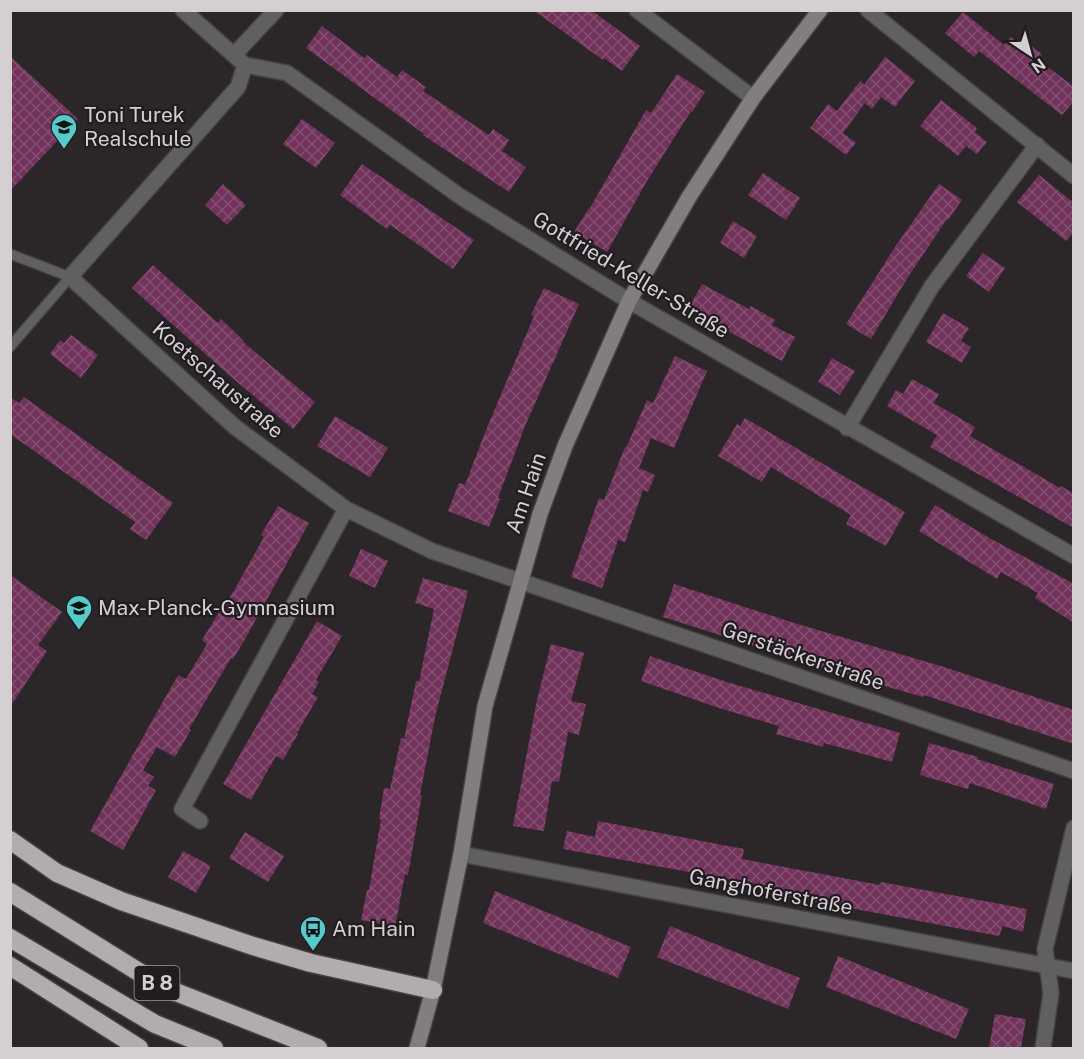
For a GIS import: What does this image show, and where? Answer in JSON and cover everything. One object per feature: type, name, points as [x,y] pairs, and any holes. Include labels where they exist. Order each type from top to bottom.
[{"type":"highway","points":[[10,840],[57,873],[121,901],[311,963],[433,990]]},
{"type":"highway","name":"B 8","points":[[10,892],[163,987],[318,1048]]},
{"type":"highway","name":"B 8","points":[[10,938],[155,1024],[214,1048]]},
{"type":"highway","points":[[10,966],[139,1048]]},
{"type":"street","points":[[183,10],[239,60]]},
{"type":"street","points":[[70,277],[238,87],[239,60],[276,10]]},
{"type":"street","points":[[637,10],[753,98]]},
{"type":"street","name":"Am Hain","points":[[417,1048],[433,990],[462,854],[486,706],[540,514],[565,446],[629,301],[689,196],[753,98],[820,10]]},
{"type":"street","points":[[868,10],[1074,176]]},
{"type":"street","name":"Gottfried-Keller-Straße","points":[[239,60],[287,73],[461,197],[629,301],[1074,556]]},
{"type":"street","points":[[848,428],[932,286],[1037,145]]},
{"type":"street","name":"Koetschaustraße","points":[[70,277],[235,427],[346,509],[432,551],[520,582]]},
{"type":"street","points":[[200,821],[182,809],[346,509]]},
{"type":"street","name":"Gerstäckerstraße","points":[[520,582],[1074,771]]},
{"type":"street","points":[[1043,1048],[1051,993],[1045,949],[1074,828]]},
{"type":"street","name":"Ganghoferstraße","points":[[462,854],[1074,971]]},
{"type":"lane","points":[[10,254],[70,277],[10,347]]},
{"type":"building","points":[[533,10],[591,10],[640,46],[622,71]]},
{"type":"building","points":[[963,12],[1004,45],[1011,37],[1026,49],[1030,45],[1042,54],[1038,59],[1074,87],[1074,101],[1062,115],[979,51],[974,57],[945,33]]},
{"type":"building","points":[[322,26],[364,58],[367,55],[397,77],[402,70],[426,87],[423,91],[489,135],[493,129],[509,140],[502,151],[526,167],[509,192],[423,135],[306,48]]},
{"type":"building","points":[[10,56],[78,119],[10,191]]},
{"type":"building","points":[[885,57],[915,81],[895,107],[881,97],[872,109],[865,103],[843,133],[856,143],[846,155],[810,128],[828,104],[837,111],[860,81],[864,85]]},
{"type":"building","points":[[677,74],[705,92],[647,181],[607,252],[574,232],[646,110],[651,113]]},
{"type":"building","points":[[941,100],[977,128],[975,132],[987,142],[977,154],[966,146],[958,156],[920,126]]},
{"type":"building","points":[[302,119],[335,143],[316,168],[283,144]]},
{"type":"building","points":[[362,164],[474,240],[453,269],[390,225],[387,229],[340,195]]},
{"type":"building","points":[[763,173],[800,198],[786,220],[748,195]]},
{"type":"building","points":[[1039,175],[1074,203],[1074,232],[1066,241],[1017,202]]},
{"type":"building","points":[[223,184],[246,205],[227,225],[205,205]]},
{"type":"building","points":[[939,184],[962,200],[908,277],[871,339],[846,324]]},
{"type":"building","points":[[733,221],[757,236],[744,258],[720,243]]},
{"type":"building","points":[[983,253],[1005,268],[989,292],[966,276]]},
{"type":"building","points":[[153,265],[218,323],[221,319],[243,342],[315,402],[293,429],[132,288]]},
{"type":"building","points":[[702,284],[749,309],[751,306],[775,320],[772,325],[795,337],[782,361],[688,309]]},
{"type":"building","points":[[544,288],[579,304],[525,426],[489,527],[448,511],[459,483],[465,485],[534,316],[531,315]]},
{"type":"building","points":[[943,313],[969,328],[961,341],[971,347],[962,363],[926,342]]},
{"type":"building","points":[[71,335],[98,355],[81,378],[50,354],[60,340],[64,343]]},
{"type":"building","points":[[675,356],[707,371],[674,448],[651,438],[639,468],[655,475],[648,492],[643,490],[625,542],[618,540],[602,588],[571,577],[599,498],[604,500],[647,400],[653,403]]},
{"type":"building","points":[[832,358],[855,371],[840,395],[818,382]]},
{"type":"building","points":[[912,379],[939,394],[934,403],[975,427],[970,436],[1074,494],[1074,528],[930,447],[937,435],[887,406],[896,390],[903,394]]},
{"type":"building","points":[[10,397],[19,403],[24,397],[173,503],[146,540],[130,529],[135,522],[10,434]]},
{"type":"building","points":[[335,416],[388,448],[370,477],[317,446]]},
{"type":"building","points":[[745,418],[905,512],[886,546],[846,524],[851,515],[771,467],[762,482],[718,456],[737,424],[740,426]]},
{"type":"building","points":[[935,505],[1074,584],[1074,623],[1035,598],[1038,593],[1001,572],[997,579],[919,531]]},
{"type":"building","points":[[278,506],[309,523],[244,641],[233,659],[231,658],[175,757],[157,747],[143,770],[154,777],[148,786],[156,790],[123,850],[90,831],[178,675],[186,679],[207,644],[202,640],[221,609],[223,610],[264,537],[261,535]]},
{"type":"building","points":[[361,549],[388,561],[375,588],[349,576]]},
{"type":"building","points":[[10,575],[62,612],[38,645],[47,651],[10,707]]},
{"type":"building","points":[[423,578],[468,591],[435,717],[408,875],[405,874],[395,927],[361,920],[367,890],[369,890],[384,788],[390,789],[401,738],[404,739],[434,609],[415,603]]},
{"type":"building","points":[[674,584],[794,623],[944,667],[1074,710],[1074,744],[924,695],[923,697],[843,674],[663,617]]},
{"type":"building","points":[[317,621],[342,636],[316,680],[319,682],[312,694],[318,697],[298,734],[283,760],[276,756],[251,800],[223,784]]},
{"type":"building","points":[[551,644],[584,653],[571,701],[586,704],[579,735],[568,732],[559,782],[552,781],[544,831],[513,826],[537,700]]},
{"type":"building","points":[[650,656],[727,682],[900,733],[892,762],[824,743],[823,747],[776,734],[779,726],[641,681]]},
{"type":"building","points":[[929,743],[978,757],[977,759],[1054,784],[1046,809],[970,783],[968,789],[920,775]]},
{"type":"building","points":[[598,821],[744,849],[742,859],[1027,909],[1023,932],[1003,926],[999,936],[759,891],[760,885],[563,849],[567,831],[595,837]]},
{"type":"building","points":[[245,832],[284,856],[268,882],[229,858]]},
{"type":"building","points":[[183,851],[211,866],[196,893],[168,877]]},
{"type":"building","points":[[495,891],[631,947],[618,978],[483,923]]},
{"type":"building","points":[[670,926],[800,978],[788,1009],[657,957]]},
{"type":"building","points":[[838,956],[969,1009],[956,1039],[826,987]]},
{"type":"building","points":[[995,1014],[1026,1019],[1021,1048],[989,1048]]},
{"type":"place","name":"Toni Turek Realschule","points":[[64,150]]},
{"type":"place","name":"Max-Planck-Gymnasium","points":[[79,631]]},
{"type":"place","name":"Am Hain","points":[[313,952]]}]
